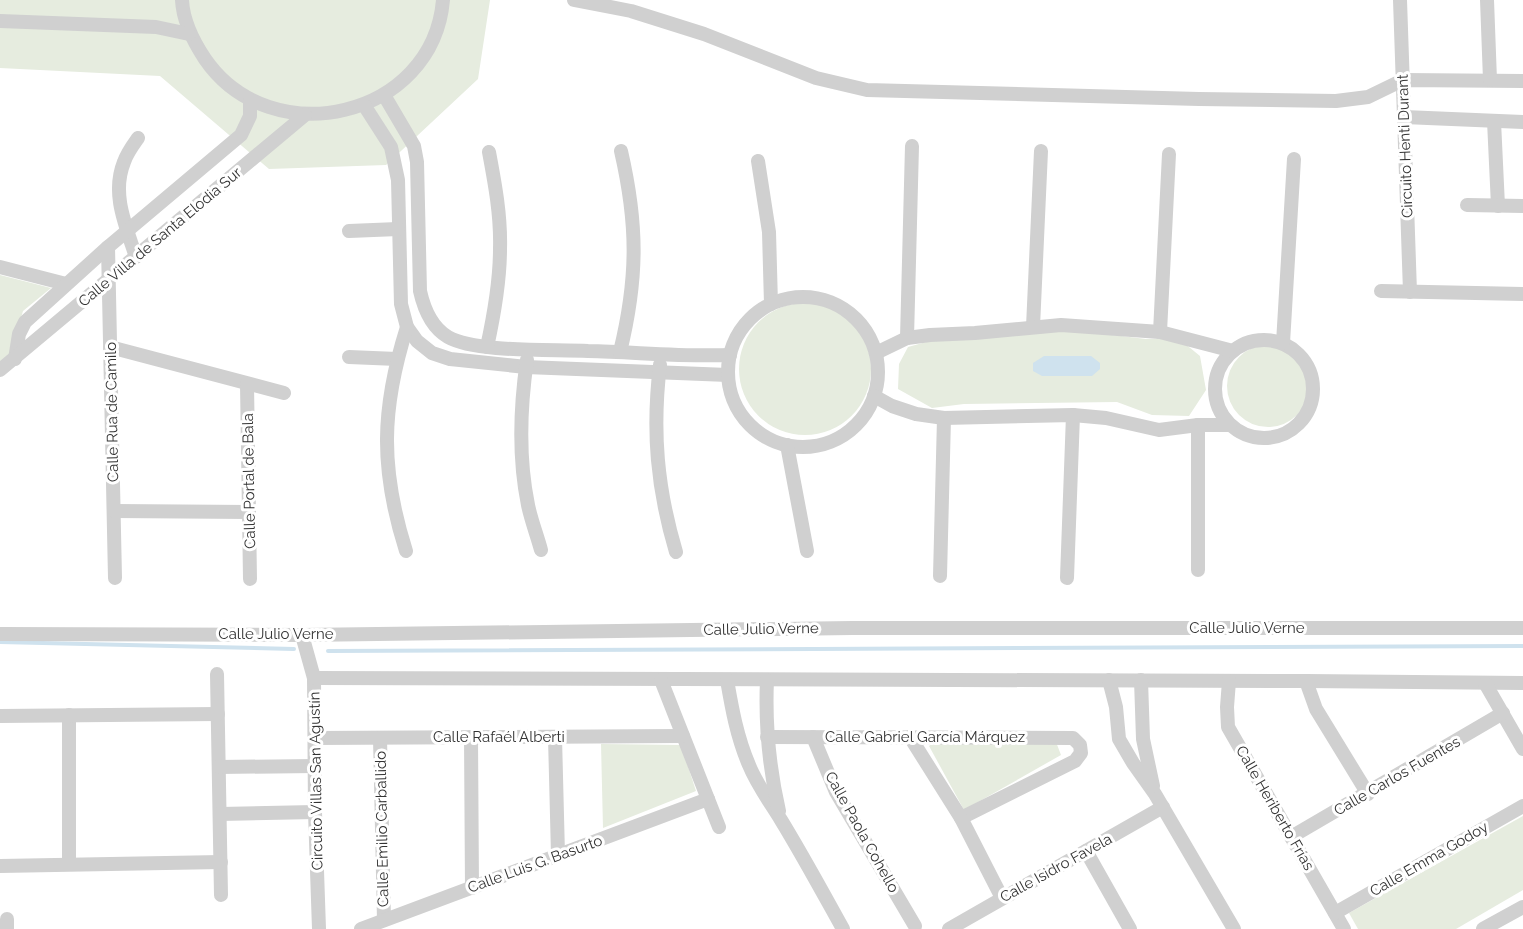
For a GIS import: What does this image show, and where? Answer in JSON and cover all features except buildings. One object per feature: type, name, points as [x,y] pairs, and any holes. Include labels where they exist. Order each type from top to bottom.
[{"type":"street","points":[[182,0],[189,34],[211,68],[230,86],[250,100],[277,110],[305,115],[335,113],[364,105],[401,81],[416,66],[428,48],[437,29],[443,0]]},
{"type":"street","points":[[574,0],[642,14],[704,34],[816,78],[867,90],[1336,101],[1368,97],[1403,80],[1523,81]]},
{"type":"street","name":"Circuito Henti Durant","points":[[1400,0],[1410,292]]},
{"type":"street","points":[[1487,0],[1490,80]]},
{"type":"street","points":[[0,21],[156,27],[189,34]]},
{"type":"street","points":[[384,94],[414,146],[417,162],[420,291],[424,306],[432,321],[447,336],[465,344],[487,347],[620,352],[661,356],[730,354]]},
{"type":"street","name":"Calle Villa de Santa Elodia Sur","points":[[15,359],[19,334],[25,322],[108,247],[241,135],[250,116],[250,100]]},
{"type":"street","points":[[364,105],[391,147],[398,180],[401,304],[407,327],[417,341],[432,353],[450,359],[526,367],[728,375]]},
{"type":"street","name":"Calle Villa de Santa Elodia Sur","points":[[0,370],[305,115]]},
{"type":"street","points":[[1404,117],[1523,122]]},
{"type":"street","points":[[1494,121],[1498,206]]},
{"type":"street","points":[[136,257],[120,207],[118,189],[124,160],[138,138]]},
{"type":"street","points":[[907,338],[912,146]]},
{"type":"street","points":[[620,352],[629,312],[634,272],[630,191],[621,151]]},
{"type":"street","points":[[1034,327],[1041,151]]},
{"type":"street","points":[[487,347],[497,299],[500,249],[498,200],[489,152]]},
{"type":"street","points":[[1160,332],[1169,154]]},
{"type":"street","points":[[1282,343],[1293,159]]},
{"type":"street","points":[[758,161],[769,232],[771,304]]},
{"type":"street","points":[[1467,205],[1523,206]]},
{"type":"street","points":[[349,231],[398,229]]},
{"type":"street","name":"Calle Rua de Camilo","points":[[108,247],[115,578]]},
{"type":"street","points":[[0,267],[66,284]]},
{"type":"street","points":[[1381,291],[1523,294]]},
{"type":"street","points":[[792,298],[814,298],[835,304],[854,316],[867,333],[876,353],[878,375],[874,396],[866,412],[840,437],[823,444],[787,445],[768,438],[753,427],[740,412],[732,395],[728,375],[730,354],[736,339],[745,324],[771,304],[792,298]]},
{"type":"street","points":[[876,353],[907,338],[1061,325],[1160,332],[1233,351]]},
{"type":"street","points":[[406,551],[392,499],[386,456],[386,423],[397,359],[407,327]]},
{"type":"street","points":[[1257,340],[1282,343],[1296,351],[1307,363],[1313,378],[1314,393],[1310,409],[1302,422],[1289,432],[1274,438],[1259,438],[1243,434],[1230,425],[1220,412],[1215,396],[1215,379],[1222,363],[1233,351],[1244,344],[1257,340]]},
{"type":"street","points":[[110,347],[284,393]]},
{"type":"street","points":[[529,348],[521,412],[522,459],[528,505],[541,550]]},
{"type":"street","points":[[661,356],[656,408],[656,445],[659,481],[676,552]]},
{"type":"street","points":[[348,357],[397,359]]},
{"type":"street","name":"Calle Portal de Bala","points":[[248,384],[250,579]]},
{"type":"street","points":[[874,396],[892,406],[916,414],[944,418],[1073,416],[1106,418],[1159,430],[1198,425],[1230,425]]},
{"type":"street","points":[[1067,578],[1073,416]]},
{"type":"street","points":[[940,576],[944,418]]},
{"type":"street","points":[[1198,425],[1198,570]]},
{"type":"street","points":[[787,445],[807,551]]},
{"type":"street","points":[[114,511],[249,512]]},
{"type":"street","name":"Calle Julio Verne","points":[[0,634],[302,634],[852,628],[1523,628]]},
{"type":"street","name":"Circuito Villas San Agustín","points":[[302,634],[314,678],[319,929]]},
{"type":"street","points":[[217,674],[221,895]]},
{"type":"street","points":[[314,678],[1523,683]]},
{"type":"street","points":[[661,680],[719,827]]},
{"type":"street","points":[[727,680],[736,728],[749,765],[762,792],[781,819],[843,929]]},
{"type":"street","points":[[767,680],[767,737],[772,778],[781,819]]},
{"type":"street","points":[[1109,680],[1116,707],[1119,739],[1163,807],[1234,929]]},
{"type":"street","points":[[1141,680],[1143,739],[1155,794]]},
{"type":"street","name":"Calle Heriberto Frías","points":[[1229,681],[1228,727],[1344,929]]},
{"type":"street","points":[[1306,681],[1316,709],[1368,794]]},
{"type":"street","points":[[1485,683],[1523,749]]},
{"type":"street","name":"Calle Carlos Fuentes","points":[[1291,837],[1503,713]]},
{"type":"street","points":[[0,716],[218,714]]},
{"type":"street","points":[[69,716],[69,864]]},
{"type":"street","name":"Calle Rafaél Alberti","points":[[315,738],[683,736]]},
{"type":"street","points":[[471,737],[472,888]]},
{"type":"street","points":[[555,737],[558,855]]},
{"type":"street","name":"Calle Gabriel García Márquez","points":[[767,737],[1073,738],[1080,745],[1081,753],[1075,761],[961,818]]},
{"type":"street","name":"Calle Paola Cohello","points":[[813,737],[836,792],[915,926]]},
{"type":"street","points":[[910,737],[961,818],[1002,898]]},
{"type":"street","name":"Calle Emilio Carballido","points":[[380,738],[384,920]]},
{"type":"street","points":[[219,767],[315,766]]},
{"type":"street","name":"Calle Luis G. Basurto","points":[[361,929],[708,800]]},
{"type":"street","name":"Calle Emma Godoy","points":[[1335,913],[1523,806]]},
{"type":"street","name":"Calle Isidro Favela","points":[[949,929],[1163,807]]},
{"type":"street","points":[[220,814],[315,812]]},
{"type":"street","points":[[1086,851],[1127,928]]},
{"type":"street","points":[[0,866],[221,862]]},
{"type":"street","points":[[1483,929],[1523,907]]},
{"type":"shaded area","points":[[0,0],[490,0],[478,79],[386,165],[269,169],[160,76],[0,68]]},
{"type":"shaded area","points":[[0,275],[51,288],[23,311],[10,355],[0,362]]},
{"type":"shaded area","points":[[805,303],[830,308],[851,323],[866,344],[871,369],[866,394],[851,415],[830,430],[805,435],[780,430],[759,415],[744,394],[739,369],[744,344],[759,323],[780,308]]},
{"type":"shaded area","points":[[1071,330],[1146,339],[1178,338],[1200,356],[1206,390],[1189,416],[1152,415],[1117,402],[964,404],[932,408],[898,389],[899,364],[908,347],[937,339]]},
{"type":"shaded area","points":[[1268,345],[1284,348],[1297,357],[1306,370],[1309,386],[1306,402],[1297,415],[1284,424],[1268,427],[1252,424],[1239,415],[1230,402],[1227,386],[1230,370],[1239,357],[1252,348]]},
{"type":"shaded area","points":[[934,742],[1056,742],[1061,755],[964,810],[929,746]]},
{"type":"shaded area","points":[[601,744],[681,745],[696,791],[603,828]]},
{"type":"shaded area","points":[[1523,816],[1523,890],[1456,929],[1358,929],[1349,913]]},
{"type":"water","points":[[1044,356],[1091,356],[1100,363],[1100,369],[1092,376],[1042,376],[1033,371],[1033,363]]},
{"type":"waterway","points":[[0,642],[294,649]]},
{"type":"waterway","points":[[328,651],[1523,646]]}]
